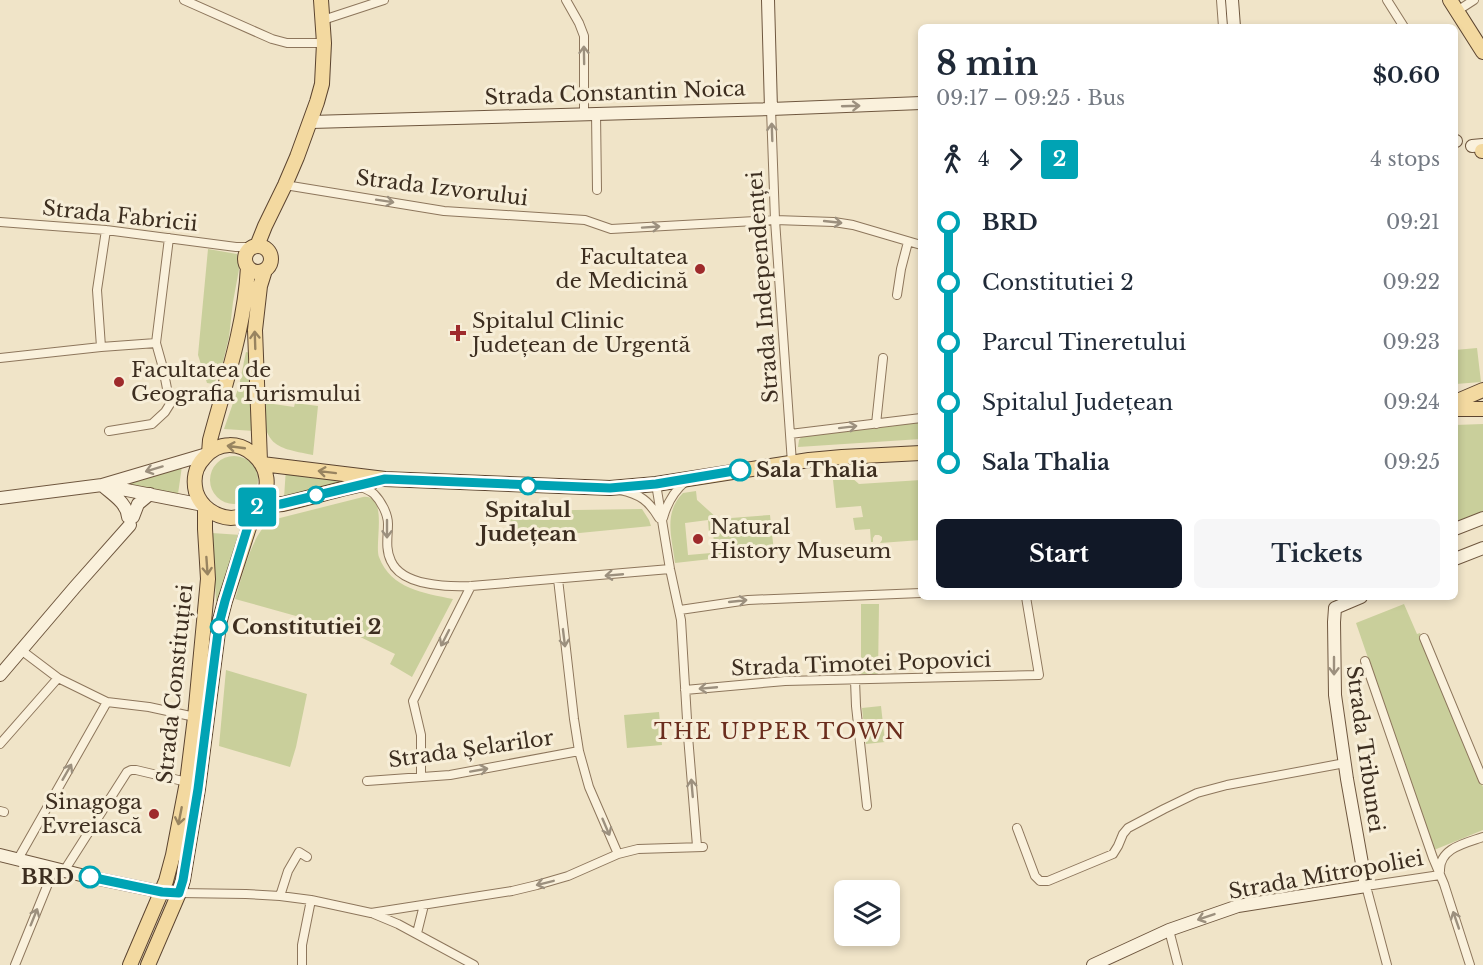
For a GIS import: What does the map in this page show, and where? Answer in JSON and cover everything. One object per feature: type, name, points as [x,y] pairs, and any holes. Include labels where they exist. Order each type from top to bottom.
[{"type":"main road","points":[[208,453],[242,320],[251,251],[285,185],[311,122],[322,84],[324,43],[321,0]]},
{"type":"main road","points":[[1454,5],[1483,52]]},
{"type":"main road","points":[[251,251],[258,272],[265,270]]},
{"type":"main road","points":[[251,251],[271,255],[270,264],[265,270],[260,286],[255,330],[261,463],[267,477],[267,486],[256,508],[246,515],[230,518],[214,514],[204,506],[197,495],[195,479],[200,463],[208,453],[219,447],[236,446],[248,450],[261,463],[385,479],[610,488],[656,484],[842,457],[918,453]]},
{"type":"main road","points":[[1458,406],[1483,390]]},
{"type":"main road","points":[[1458,407],[1483,409]]},
{"type":"main road","points":[[1458,408],[1483,415]]},
{"type":"main road","points":[[256,508],[385,479]]},
{"type":"main road","name":"Strada Constituției","points":[[148,965],[183,880],[208,579],[204,506]]},
{"type":"main road","name":"Strada Constituției","points":[[130,965],[162,892],[173,855],[192,786],[219,624],[256,508]]},
{"type":"street","points":[[184,0],[272,39],[287,43],[324,43]]},
{"type":"street","points":[[323,20],[384,0]]},
{"type":"street","points":[[566,0],[584,36],[597,190]]},
{"type":"street","points":[[768,0],[771,109]]},
{"type":"street","points":[[1221,0],[1223,24]]},
{"type":"street","points":[[1232,0],[1234,24]]},
{"type":"street","points":[[1387,0],[1402,24]]},
{"type":"street","points":[[1454,5],[1474,0]]},
{"type":"street","name":"Strada Constantin Noica","points":[[311,122],[918,103]]},
{"type":"street","name":"Strada Independenței","points":[[771,109],[775,220],[792,463]]},
{"type":"street","name":"Strada Izvorului","points":[[285,185],[444,211],[585,220],[611,229],[775,220],[834,222],[853,225],[918,244]]},
{"type":"street","name":"Strada Fabricii","points":[[0,222],[106,230],[251,251]]},
{"type":"street","points":[[101,347],[97,290],[106,230]]},
{"type":"street","points":[[109,431],[152,424],[170,404],[156,343],[169,238]]},
{"type":"street","points":[[897,295],[908,242]]},
{"type":"street","points":[[0,358],[156,343]]},
{"type":"street","points":[[876,424],[883,358]]},
{"type":"street","points":[[790,434],[918,418]]},
{"type":"street","points":[[0,498],[102,485],[208,453]]},
{"type":"street","points":[[662,524],[670,499],[679,486],[688,479]]},
{"type":"street","points":[[371,913],[512,891],[554,881],[618,854],[638,849],[700,846],[687,736],[680,610],[670,569],[656,484]]},
{"type":"street","points":[[102,485],[204,506]]},
{"type":"street","points":[[102,485],[123,504],[130,523]]},
{"type":"street","points":[[356,485],[375,495],[382,505],[388,519],[387,551],[395,568],[411,579],[454,587],[670,569]]},
{"type":"street","points":[[610,488],[630,493],[648,502],[662,524]]},
{"type":"street","points":[[0,675],[130,523],[138,504],[150,494]]},
{"type":"street","points":[[1458,528],[1483,518]]},
{"type":"street","points":[[1458,558],[1483,548]]},
{"type":"street","points":[[558,579],[579,751],[589,787],[618,854]]},
{"type":"street","points":[[421,777],[421,735],[413,700],[471,586]]},
{"type":"street","points":[[680,610],[748,600],[918,593]]},
{"type":"street","name":"Strada Timotei Popovici","points":[[685,690],[785,681],[1039,675],[1026,600]]},
{"type":"street","name":"Strada Tribunei","points":[[1334,602],[1334,687],[1344,763],[1366,886],[1387,965]]},
{"type":"street","points":[[1424,638],[1483,780]]},
{"type":"street","points":[[21,650],[58,678],[107,702],[148,707],[195,717]]},
{"type":"street","points":[[1365,662],[1470,965]]},
{"type":"street","points":[[2,738],[58,678]]},
{"type":"street","points":[[855,680],[867,806]]},
{"type":"street","points":[[18,859],[107,702]]},
{"type":"street","name":"Strada Șelarilor","points":[[367,781],[460,773],[579,751]]},
{"type":"street","points":[[1017,828],[1035,876],[1040,881],[1048,881],[1113,854],[1128,828],[1197,793],[1227,785],[1344,763]]},
{"type":"street","points":[[15,965],[59,870],[127,772],[136,770],[192,786]]},
{"type":"street","name":"Strada Mitropoliei","points":[[1093,965],[1168,930],[1238,906],[1440,875],[1440,862],[1447,853],[1483,837]]},
{"type":"street","points":[[280,896],[288,871],[299,852],[307,857]]},
{"type":"street","points":[[0,855],[162,892],[280,896],[371,913],[417,933],[474,965]]},
{"type":"street","points":[[302,965],[311,900]]},
{"type":"street","points":[[417,933],[424,905]]},
{"type":"street","points":[[1168,930],[1178,965]]},
{"type":"green space","points":[[208,249],[237,254],[240,264],[229,337],[222,366],[214,384],[207,383],[198,355]]},
{"type":"green space","points":[[1477,348],[1481,382],[1458,384],[1458,350]]},
{"type":"green space","points":[[246,352],[250,353],[249,398],[254,431],[224,429],[239,386]]},
{"type":"green space","points":[[260,402],[294,407],[295,403],[318,406],[313,455],[288,449],[273,442],[265,427]]},
{"type":"green space","points":[[918,421],[918,439],[798,447],[803,435]]},
{"type":"green space","points":[[1483,424],[1483,511],[1458,521],[1458,425]]},
{"type":"green space","points":[[234,456],[251,463],[258,480],[251,497],[234,504],[217,497],[210,480],[217,463]]},
{"type":"green space","points":[[182,466],[178,494],[128,484],[128,482]]},
{"type":"green space","points":[[286,468],[344,480],[347,481],[284,498]]},
{"type":"green space","points":[[844,471],[859,484],[918,480],[918,540],[880,543],[882,537],[875,535],[871,542],[870,529],[855,530],[853,518],[863,517],[861,506],[836,508],[833,480],[827,472]]},
{"type":"green space","points":[[696,491],[697,500],[718,519],[770,515],[774,552],[675,563],[671,517],[683,493]],"holes":[[[708,520],[709,533],[713,533],[714,542],[711,543],[711,553],[688,555],[685,523]]]},
{"type":"green space","points":[[363,497],[371,498],[376,503],[379,521],[378,550],[384,568],[400,583],[410,588],[453,599],[412,677],[390,664],[395,654],[346,630],[235,599],[253,544],[272,520]]},
{"type":"green space","points":[[642,509],[651,526],[499,541],[498,531],[509,524],[510,511]]},
{"type":"green space","points":[[212,533],[241,535],[219,602],[216,601]]},
{"type":"green space","points":[[861,604],[879,604],[878,675],[861,674]]},
{"type":"green space","points":[[1404,604],[1417,634],[1420,633],[1483,787],[1483,830],[1434,850],[1356,623]]},
{"type":"green space","points":[[226,670],[307,694],[290,767],[219,746]]},
{"type":"green space","points":[[881,706],[885,742],[866,744],[862,708]]},
{"type":"green space","points":[[659,712],[662,745],[627,748],[624,715]]},
{"type":"bus line","name":"2","points":[[90,877],[162,892],[179,893],[198,789],[219,624],[249,523],[256,507],[281,504],[385,479],[610,488],[656,484],[740,470]]},
{"type":"place","name":"Facultatea de Medicină","points":[[700,269]]},
{"type":"place","name":"Spitalul Clinic Județean de Urgentă","points":[[458,333]]},
{"type":"place","name":"Facultatea de Geografia Turismului","points":[[119,382]]},
{"type":"place","name":"Sala Thalia","points":[[740,470]]},
{"type":"place","name":"Spitalul Județean","points":[[528,486]]},
{"type":"place","name":"Natural History Museum","points":[[698,539]]},
{"type":"place","name":"Constitutiei 2","points":[[219,627]]},
{"type":"place","name":"Sinagoga Evreiască","points":[[154,814]]},
{"type":"place","name":"BRD","points":[[90,877]]},
{"type":"district","name":"THE UPPER TOWN","points":[[780,731]]}]
